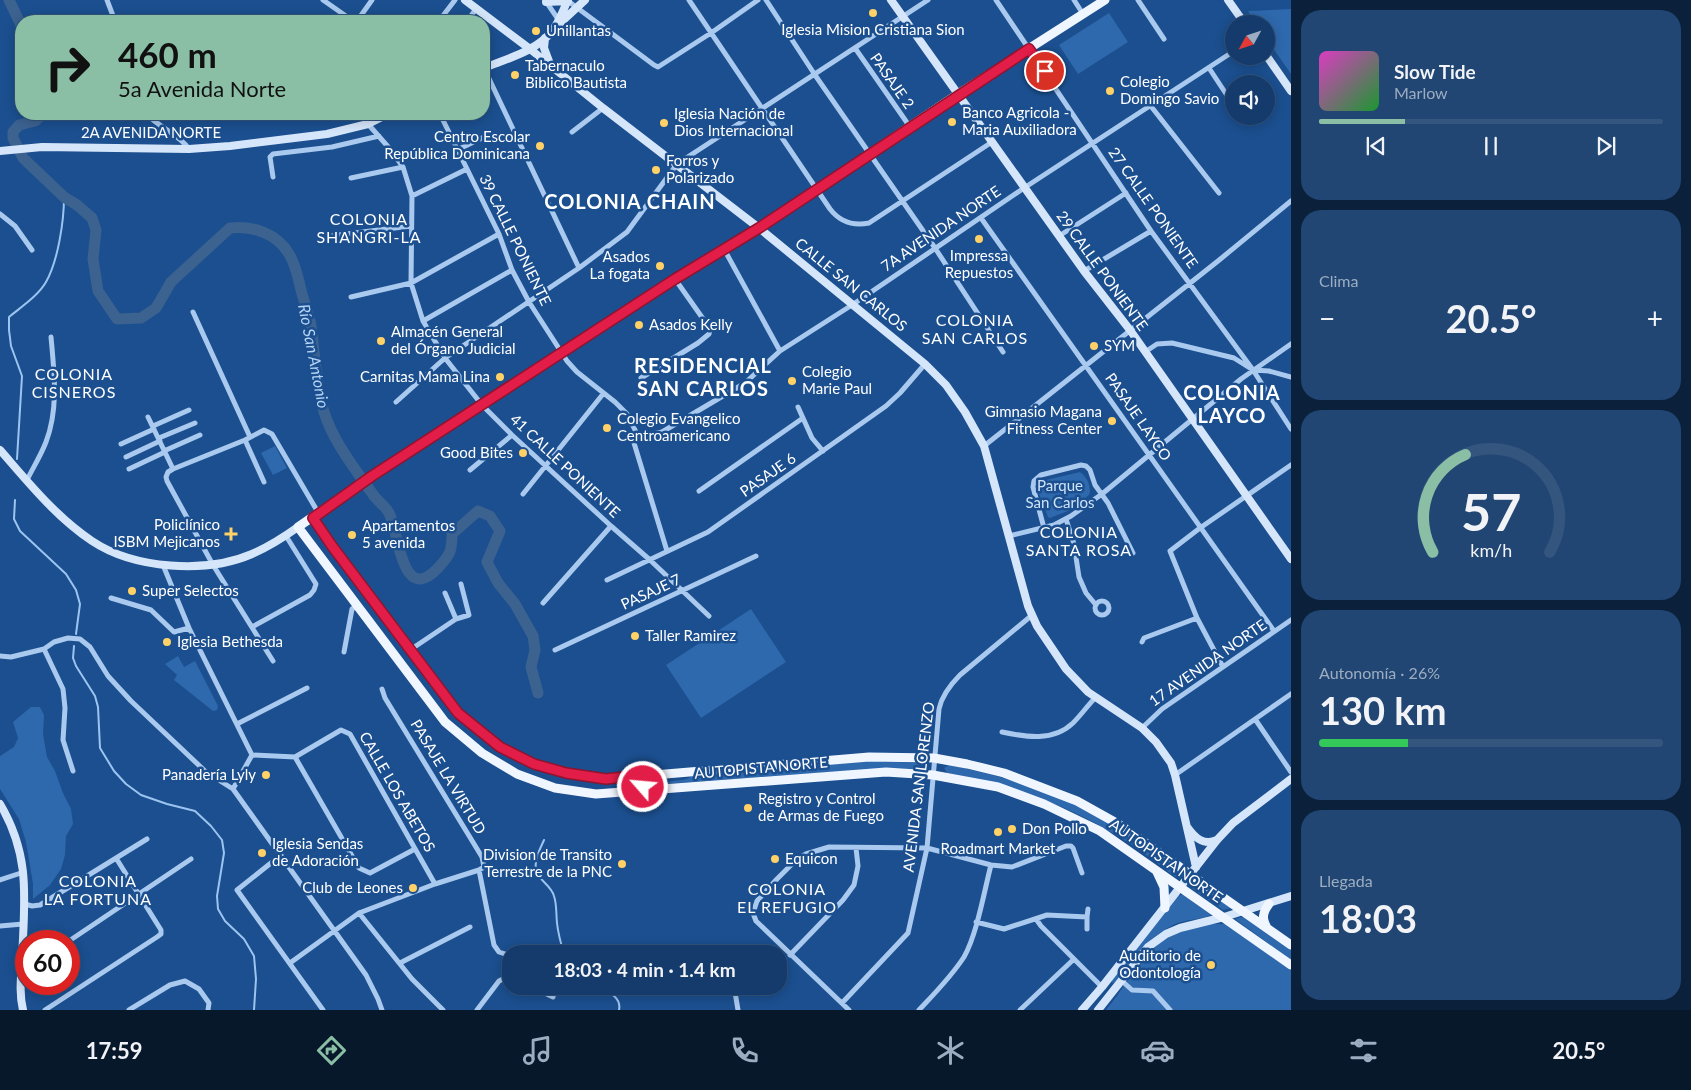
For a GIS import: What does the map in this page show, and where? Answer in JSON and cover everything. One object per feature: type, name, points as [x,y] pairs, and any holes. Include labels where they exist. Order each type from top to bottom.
[{"type":"main road","points":[[298,527],[372,476],[675,279],[759,228],[958,94],[1105,0]]},
{"type":"main road","name":"AUTOPISTA NORTE","points":[[316,516],[332,546],[458,713],[500,747],[534,764],[566,773],[606,779],[869,757],[934,758],[1004,773],[1077,801],[1120,825],[1193,871],[1242,912],[1291,945]]},
{"type":"main road","name":"AUTOPISTA NORTE","points":[[298,527],[445,722],[482,753],[517,774],[555,788],[596,794],[886,772],[933,775],[998,787],[1044,804],[1100,830],[1291,964]]},
{"type":"main road","points":[[667,789],[661,786],[662,780],[684,777],[690,774],[690,772]]},
{"type":"main road","points":[[633,776],[640,779],[643,784],[642,789],[635,792]]},
{"type":"main road","points":[[1152,866],[1164,887],[1165,908]]},
{"type":"main road","points":[[1268,929],[1263,916],[1264,910],[1269,904]]},
{"type":"street","points":[[107,0],[113,15]]},
{"type":"street","points":[[323,0],[344,15]]},
{"type":"street","points":[[361,15],[372,0]]},
{"type":"street","points":[[444,15],[455,0]]},
{"type":"street","name":"CALLE SAN CARLOS","points":[[465,0],[484,15]]},
{"type":"street","points":[[559,21],[568,0]]},
{"type":"street","points":[[546,1],[568,0],[656,66],[662,65],[712,34],[758,0]]},
{"type":"street","points":[[490,66],[530,49],[548,35],[559,21],[585,0]]},
{"type":"street","points":[[689,0],[833,212],[839,218],[849,223],[869,222],[992,142]]},
{"type":"street","points":[[766,0],[815,75],[935,248],[1003,352]]},
{"type":"street","name":"29 CALLE PONIENTE","points":[[891,0],[1084,271],[1130,330],[1291,559]]},
{"type":"street","points":[[396,402],[445,358],[579,268],[626,232],[677,164],[928,0]]},
{"type":"street","name":"27 CALLE PONIENTE","points":[[996,0],[1151,231],[1253,370],[1291,429]]},
{"type":"street","points":[[1074,0],[1083,14]]},
{"type":"street","points":[[1138,0],[1164,39]]},
{"type":"street","points":[[1228,0],[1239,15]]},
{"type":"street","points":[[546,1],[559,21]]},
{"type":"street","points":[[472,15],[476,9]]},
{"type":"street","name":"CALLE SAN CARLOS","points":[[490,19],[759,228],[925,364],[946,385],[984,446],[1031,616],[1066,669],[1088,692],[1142,728],[1163,750],[1171,763],[1186,826],[1193,871]]},
{"type":"street","points":[[548,35],[544,48],[551,66]]},
{"type":"street","name":"PASAJE 2","points":[[855,48],[910,127]]},
{"type":"street","name":"7A AVENIDA NORTE","points":[[636,432],[640,436],[645,436],[662,432],[745,384],[780,351],[1225,57]]},
{"type":"street","points":[[1273,65],[1291,91]]},
{"type":"street","points":[[1208,68],[1225,93]]},
{"type":"street","points":[[490,81],[579,268]]},
{"type":"street","points":[[1150,105],[1219,193]]},
{"type":"street","points":[[572,132],[603,108]]},
{"type":"street","points":[[152,120],[184,143],[189,150]]},
{"type":"street","name":"2A AVENIDA NORTE","points":[[0,151],[49,147],[189,150],[327,134],[368,124],[376,120]]},
{"type":"street","name":"39 CALLE PONIENTE","points":[[443,120],[499,234],[512,270],[529,302],[576,372],[615,402],[627,414],[636,432],[634,444],[667,551]]},
{"type":"street","name":"41 CALLE PONIENTE","points":[[368,124],[403,167],[412,196],[411,283],[422,321],[445,358],[482,405],[512,435],[709,616]]},
{"type":"street","points":[[273,177],[270,157],[274,154],[332,147],[379,136]]},
{"type":"street","points":[[458,150],[486,136]]},
{"type":"street","points":[[351,178],[403,167]]},
{"type":"street","points":[[412,196],[467,169]]},
{"type":"street","points":[[1059,236],[1126,193]]},
{"type":"street","points":[[984,446],[1291,201]]},
{"type":"street","points":[[0,214],[16,226],[32,250]]},
{"type":"street","name":"PASAJE LAYCO","points":[[982,218],[1274,632]]},
{"type":"street","points":[[330,236],[411,226]]},
{"type":"street","points":[[1084,271],[1151,231]]},
{"type":"street","points":[[350,297],[411,283],[499,234]]},
{"type":"street","points":[[724,250],[780,351]]},
{"type":"street","points":[[422,321],[512,270]]},
{"type":"street","points":[[641,378],[698,343],[708,334],[710,328],[675,279]]},
{"type":"street","points":[[194,312],[264,482]]},
{"type":"street","points":[[27,480],[44,449],[51,424],[55,378],[51,336]]},
{"type":"street","points":[[1144,352],[1157,344],[1172,343],[1234,358],[1253,370],[1269,371],[1291,376]]},
{"type":"street","points":[[1009,536],[1044,528],[1066,519],[1102,494],[1192,418],[1253,370],[1291,344]]},
{"type":"street","name":"PASAJE 6","points":[[607,580],[708,532],[886,406],[925,364]]},
{"type":"street","points":[[522,494],[603,394]]},
{"type":"street","points":[[798,407],[812,438],[824,451]]},
{"type":"street","points":[[121,444],[189,410]]},
{"type":"street","points":[[148,417],[173,469]]},
{"type":"street","points":[[700,490],[803,418]]},
{"type":"street","points":[[126,456],[195,423]]},
{"type":"street","points":[[273,661],[213,565],[166,477],[168,472],[173,469],[247,439],[264,430],[272,434],[316,516]]},
{"type":"street","points":[[129,469],[200,435]]},
{"type":"street","points":[[470,470],[512,435]]},
{"type":"street","points":[[0,450],[56,512],[75,528],[93,542],[112,552],[132,559],[163,565],[213,565],[252,554],[286,536],[298,527]]},
{"type":"street","points":[[1044,528],[1033,482],[1039,476],[1081,465],[1086,466],[1090,470],[1094,483],[1108,503],[1133,553]]},
{"type":"street","points":[[1223,667],[1197,618],[1171,554],[1172,548],[1291,465]]},
{"type":"street","points":[[1066,519],[1075,548],[1079,577],[1086,593],[1096,605]]},
{"type":"street","points":[[543,603],[611,526]]},
{"type":"street","points":[[252,627],[310,595],[314,590],[316,584],[286,536]]},
{"type":"street","name":"PASAJE 7","points":[[555,650],[756,556]]},
{"type":"street","points":[[163,565],[189,628],[252,755]]},
{"type":"street","points":[[410,650],[456,619],[469,615],[461,584]]},
{"type":"street","points":[[445,593],[456,619]]},
{"type":"street","points":[[111,598],[151,610],[174,632],[189,628]]},
{"type":"street","points":[[344,652],[352,609],[357,606]]},
{"type":"street","name":"AVENIDA SAN LORENZO","points":[[842,1003],[908,933],[926,848],[939,710],[946,691],[960,675],[1031,616]]},
{"type":"street","points":[[1142,642],[1144,638],[1197,618]]},
{"type":"street","name":"17 AVENIDA NORTE","points":[[1142,728],[1162,709],[1291,620]]},
{"type":"street","points":[[0,656],[11,657],[44,649],[54,642],[68,638],[80,639],[86,642],[108,676],[131,701],[206,772],[233,789],[366,975],[382,1010]]},
{"type":"street","points":[[44,649],[63,689],[65,708],[63,740],[73,771]]},
{"type":"street","points":[[237,724],[307,688]]},
{"type":"street","name":"PASAJE LA VIRTUD","points":[[382,689],[385,698],[482,857],[484,868],[479,870]]},
{"type":"street","points":[[1175,775],[1291,694]]},
{"type":"street","points":[[1002,732],[1025,737],[1042,737],[1061,732],[1072,724],[1096,696]]},
{"type":"street","points":[[1255,719],[1291,772]]},
{"type":"street","name":"CALLE LOS ABETOS","points":[[295,757],[341,730],[350,734],[435,884]]},
{"type":"street","points":[[233,789],[252,755]]},
{"type":"street","points":[[252,755],[295,757],[359,868],[370,873],[415,849]]},
{"type":"street","points":[[1082,1010],[1165,908],[1217,840],[1233,823],[1291,779]]},
{"type":"street","points":[[0,804],[18,844],[24,872],[23,930]]},
{"type":"street","points":[[1186,826],[1198,840],[1208,842],[1217,840]]},
{"type":"street","points":[[25,904],[32,906],[40,905],[146,839]]},
{"type":"street","points":[[849,1010],[756,921],[753,913],[757,901],[796,860],[806,854],[829,847],[926,848],[991,865],[1012,866],[1066,846],[1071,846],[1082,873]]},
{"type":"street","points":[[790,955],[843,900],[854,885],[858,866],[856,848]]},
{"type":"street","points":[[281,855],[237,890],[323,1010]]},
{"type":"street","points":[[45,1010],[161,934],[161,930],[116,858]]},
{"type":"street","points":[[80,934],[191,859]]},
{"type":"street","points":[[919,1010],[950,978],[972,940],[991,865]]},
{"type":"street","points":[[290,962],[359,913],[435,884],[479,870],[494,945],[502,953]]},
{"type":"street","points":[[0,880],[24,872]]},
{"type":"street","points":[[1098,1010],[1148,947],[1158,939],[1180,928],[1242,912],[1291,896]]},
{"type":"street","points":[[1087,929],[1088,909]]},
{"type":"street","points":[[359,913],[412,980],[443,1010]]},
{"type":"street","points":[[976,922],[1004,929],[1047,915],[1087,917]]},
{"type":"street","points":[[1036,919],[1102,987]]},
{"type":"street","points":[[0,926],[23,924]]},
{"type":"street","points":[[400,963],[470,927]]},
{"type":"street","points":[[1020,1010],[1074,959]]},
{"type":"street","points":[[477,1010],[498,981],[502,979]]},
{"type":"street","points":[[129,1010],[170,985],[185,980],[199,989],[209,1003],[208,1010]]},
{"type":"street","points":[[1122,981],[1132,990],[1153,991],[1170,1010]]},
{"type":"street","points":[[20,995],[23,1010]]},
{"type":"street","points":[[549,995],[553,997]]},
{"type":"street","points":[[736,995],[738,1010]]},
{"type":"green space","points":[[1291,9],[1291,74],[1275,51],[1275,15],[1250,15],[1248,11]]},
{"type":"green space","points":[[1109,13],[1128,42],[1078,74],[1059,45]]},
{"type":"green space","points":[[275,446],[287,468],[273,475],[261,453]]},
{"type":"green space","name":"Parque San Carlos","points":[[1080,472],[1088,482],[1089,495],[1068,511],[1050,518],[1048,517],[1038,491],[1040,483]]},
{"type":"green space","points":[[751,609],[786,662],[701,718],[666,665]]},
{"type":"green space","points":[[178,656],[184,667],[195,661],[218,706],[217,710],[213,711],[174,680],[177,675],[165,664]]},
{"type":"green space","points":[[31,707],[40,707],[44,715],[43,734],[47,757],[71,809],[73,824],[66,836],[65,855],[61,869],[50,885],[33,899],[33,884],[26,842],[19,819],[0,789],[0,756],[14,747],[18,738],[13,722]]},
{"type":"green space","points":[[868,761],[924,763],[929,767],[926,770],[895,768],[664,784],[692,776]]},
{"type":"green space","points":[[949,765],[990,774],[1029,786],[1086,809],[1115,825],[1182,872],[1177,878],[1128,843],[1080,815],[1037,797],[993,783],[947,773],[944,768]]},
{"type":"green space","points":[[1194,882],[1232,908],[1223,910],[1191,888],[1191,884]]},
{"type":"green space","points":[[1185,894],[1213,914],[1179,922],[1166,929],[1149,943],[1115,982],[1112,983],[1112,980],[1178,896]]},
{"type":"green space","points":[[1245,916],[1291,948],[1291,960],[1235,919]]},
{"type":"green space","points":[[1209,924],[1225,924],[1291,970],[1291,1010],[1106,1010],[1142,960],[1159,943],[1179,933]]},
{"type":"waterway","name":"Río San Antonio","points":[[9,0],[16,15]]},
{"type":"waterway","name":"Río San Antonio","points":[[36,120],[19,125],[13,132],[13,138],[23,158],[64,197],[92,218],[96,230],[93,259],[98,291],[117,319],[141,318],[156,308],[171,282],[230,228],[247,228],[264,232],[284,247],[295,267],[309,317],[319,391],[328,423],[352,466],[389,513],[403,562],[409,572],[416,578],[426,578],[448,556],[452,545],[452,534],[478,511],[490,516],[500,531],[487,562],[498,583],[515,604],[533,636],[535,650],[531,667],[538,693]]},
{"type":"waterway","points":[[17,459],[22,376],[11,346],[9,317],[39,292],[46,282],[60,241],[64,197]]},
{"type":"waterway","points":[[15,500],[14,519],[20,531],[66,574],[76,590],[80,604],[76,634]]},
{"type":"waterway","points":[[74,646],[73,658],[76,666],[95,696],[98,707],[100,748],[114,771],[126,784],[141,795],[195,811],[222,840],[224,853],[217,896],[218,909],[225,921],[244,939],[254,956],[256,979],[254,1010]]},
{"type":"waterway","points":[[544,840],[537,858],[536,870],[554,896],[562,945]]},
{"type":"waterway","points":[[612,995],[618,1001],[619,1010]]},
{"type":"place","name":"Iglesia Mision Cristiana Sion","points":[[873,13]]},
{"type":"place","name":"Unillantas","points":[[536,31]]},
{"type":"place","name":"Tabernaculo Biblico Bautista","points":[[515,75]]},
{"type":"place","name":"Colegio Domingo Savio","points":[[1110,91]]},
{"type":"place","name":"Banco Agricola - Maria Auxiliadora","points":[[952,122]]},
{"type":"place","name":"Iglesia Nación de Dios Internacional","points":[[664,123]]},
{"type":"place","name":"Centro Escolar República Dominicana","points":[[540,146]]},
{"type":"place","name":"Forros y Polarizado","points":[[656,170]]},
{"type":"place","name":"Impressa Repuestos","points":[[979,239]]},
{"type":"place","name":"Asados La fogata","points":[[660,266]]},
{"type":"place","name":"Asados Kelly","points":[[639,325]]},
{"type":"place","name":"Almacén General del Órgano Judicial","points":[[381,341]]},
{"type":"place","name":"SYM","points":[[1094,346]]},
{"type":"place","name":"Carnitas Mama Lina","points":[[500,377]]},
{"type":"place","name":"Colegio Marie Paul","points":[[792,381]]},
{"type":"place","name":"Gimnasio Magana Fitness Center","points":[[1112,421]]},
{"type":"place","name":"Colegio Evangelico Centroamericano","points":[[607,428]]},
{"type":"place","name":"Good Bites","points":[[523,453]]},
{"type":"place","name":"Policlínico ISBM Mejicanos","points":[[231,534]]},
{"type":"place","name":"Apartamentos 5 avenida","points":[[352,535]]},
{"type":"place","name":"Super Selectos","points":[[132,591]]},
{"type":"place","name":"Taller Ramirez","points":[[635,636]]},
{"type":"place","name":"Iglesia Bethesda","points":[[167,642]]},
{"type":"place","name":"Panadería Lyly","points":[[266,775]]},
{"type":"place","name":"Registro y Control de Armas de Fuego","points":[[748,808]]},
{"type":"place","name":"Don Pollo","points":[[1012,829]]},
{"type":"place","name":"Roadmart Market","points":[[998,832]]},
{"type":"place","name":"Iglesia Sendas de Adoración","points":[[262,853]]},
{"type":"place","name":"Equicon","points":[[775,859]]},
{"type":"place","name":"Division de Transito Terrestre de la PNC","points":[[622,864]]},
{"type":"place","name":"Club de Leones","points":[[413,888]]},
{"type":"place","name":"Auditorio de Odontología","points":[[1211,965]]},
{"type":"district","name":"COLONIA CHAIN","points":[[630,202]]},
{"type":"district","name":"COLONIA SHANGRI-LA","points":[[369,228]]},
{"type":"district","name":"COLONIA SAN CARLOS","points":[[975,329]]},
{"type":"district","name":"RESIDENCIAL SAN CARLOS","points":[[703,378]]},
{"type":"district","name":"COLONIA CISNEROS","points":[[74,383]]},
{"type":"district","name":"COLONIA LAYCO","points":[[1232,404]]},
{"type":"district","name":"COLONIA SANTA ROSA","points":[[1079,541]]},
{"type":"district","name":"COLONIA LA FORTUNA","points":[[98,890]]},
{"type":"district","name":"COLONIA EL REFUGIO","points":[[787,898]]},
{"type":"route","points":[[643,787],[642,782],[633,776],[606,779],[566,773],[534,764],[500,747],[458,713],[313,518],[372,476],[675,279],[759,228],[958,94],[1029,49],[1045,71]]}]
